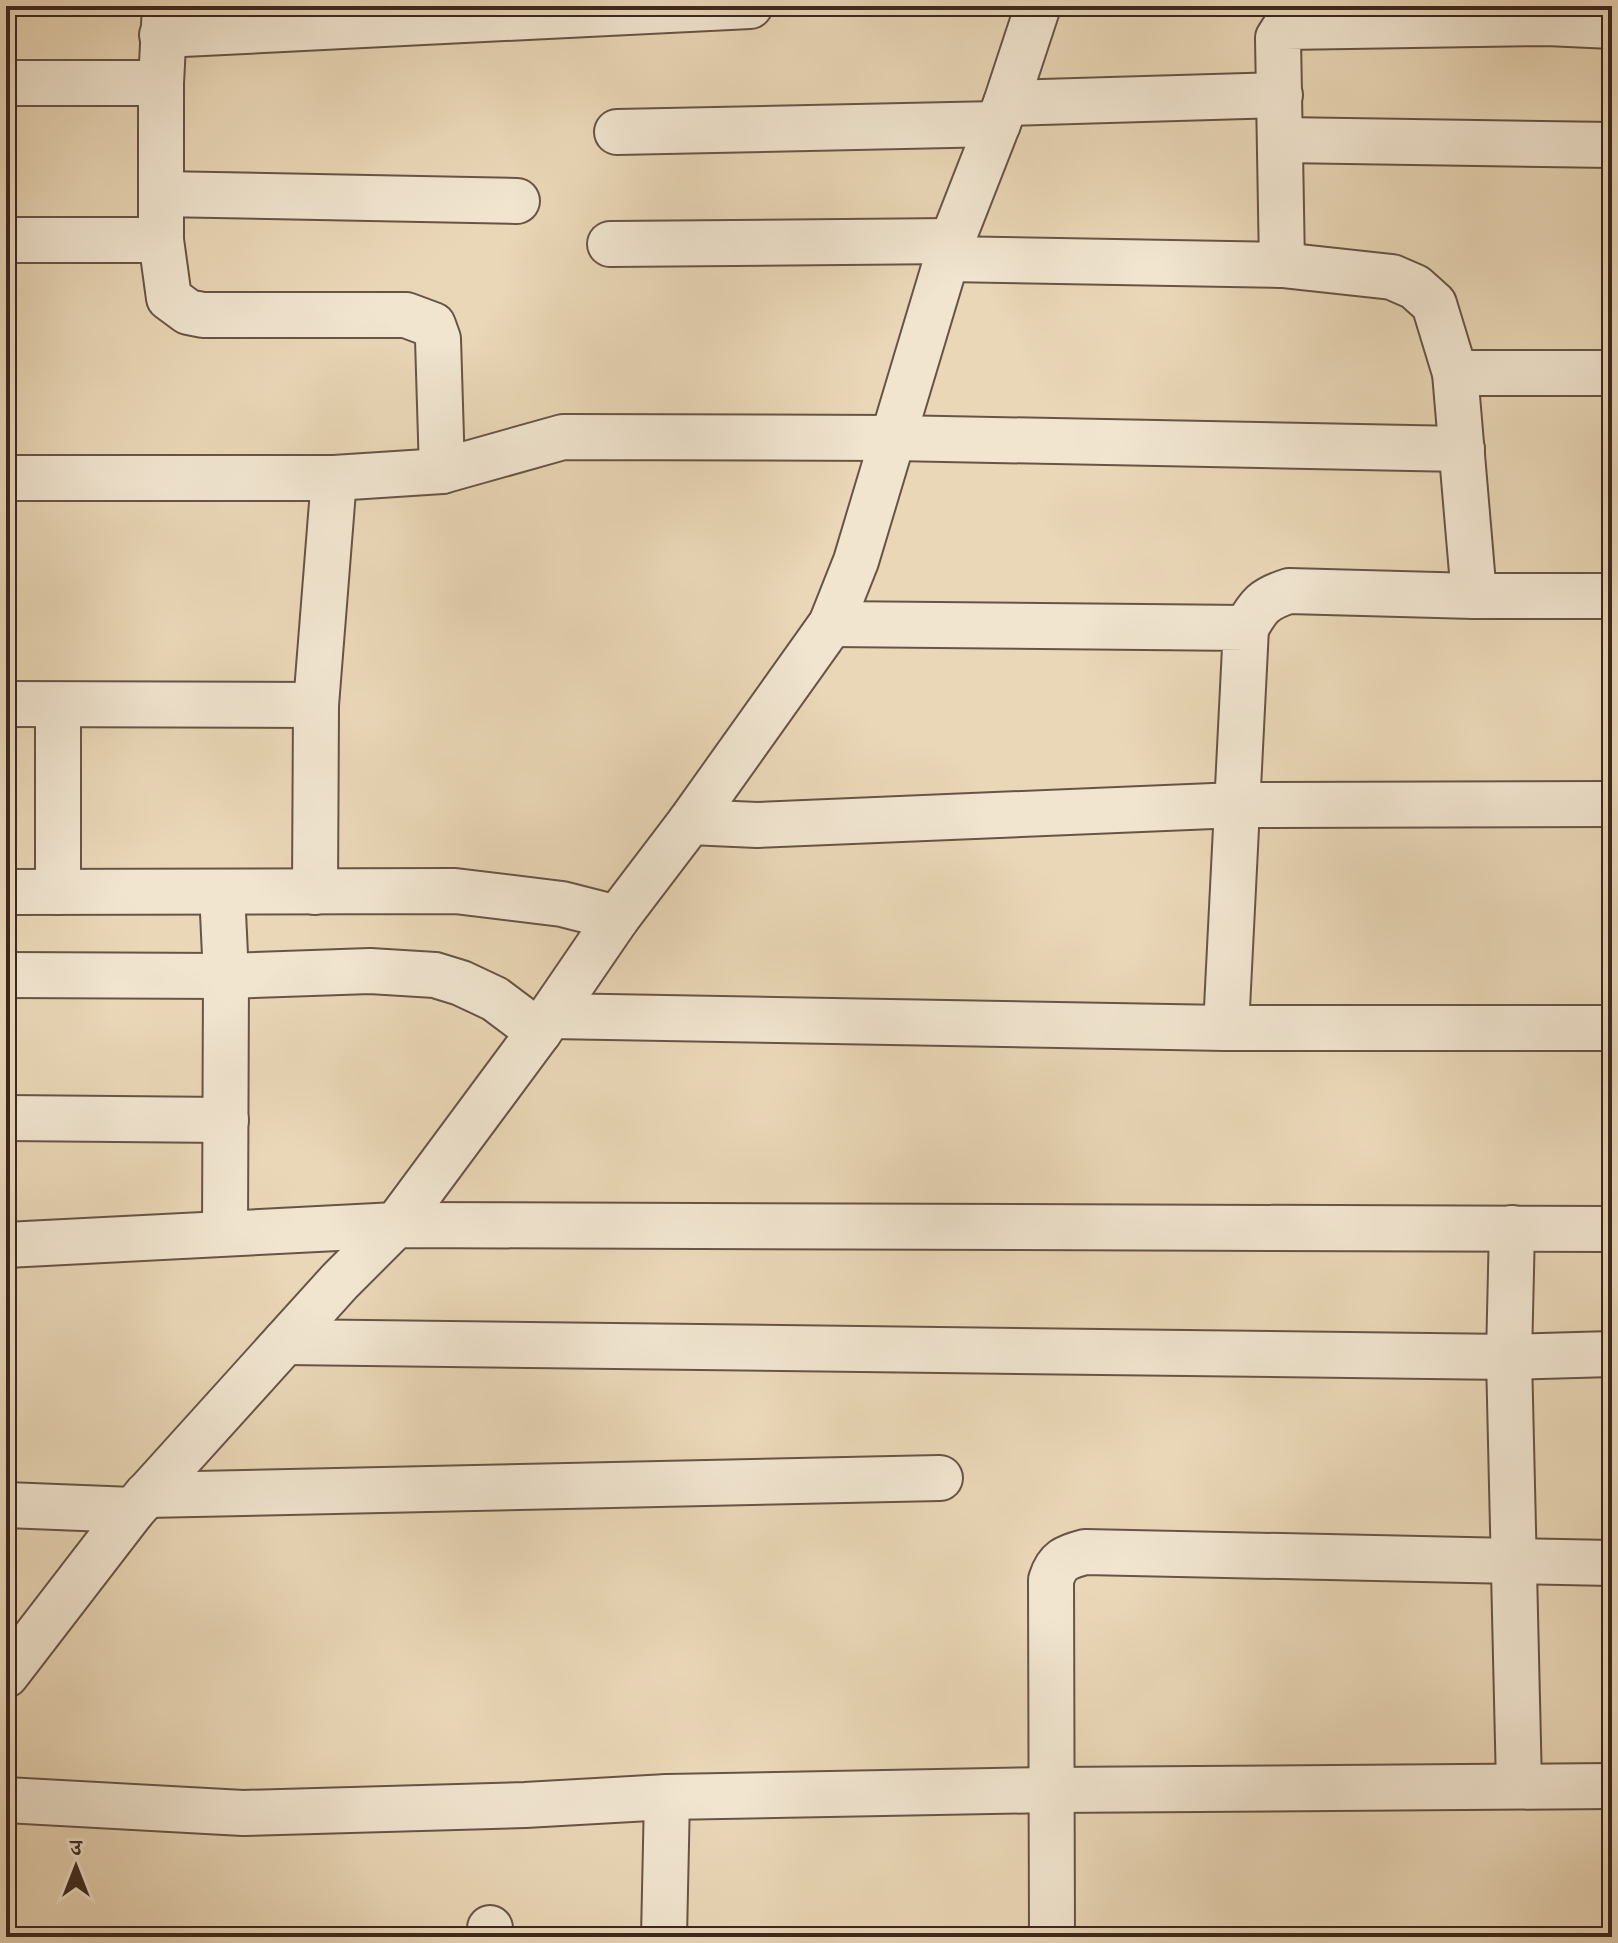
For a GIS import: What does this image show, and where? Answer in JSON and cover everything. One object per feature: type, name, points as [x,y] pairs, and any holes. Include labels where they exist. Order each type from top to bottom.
[{"type":"street","points":[[442,471],[438,339],[433,325],[406,315],[203,315],[188,312],[169,298],[161,240],[164,21],[750,6]]},
{"type":"street","points":[[6,1675],[140,1502],[396,1225],[545,1024],[617,918],[690,822],[831,624],[856,561],[950,250],[1002,113],[1038,6]]},
{"type":"street","points":[[1282,265],[1278,38],[1285,27],[1546,15],[1612,26]]},
{"type":"street","points":[[6,83],[161,83]]},
{"type":"street","points":[[617,132],[1002,113],[1280,95]]},
{"type":"street","points":[[1282,140],[1612,145]]},
{"type":"street","points":[[161,194],[517,201]]},
{"type":"street","points":[[6,240],[161,240]]},
{"type":"street","points":[[610,244],[950,250],[1282,265],[1392,277],[1415,287],[1434,304],[1455,373],[1474,596]]},
{"type":"street","points":[[1455,373],[1612,373]]},
{"type":"street","points":[[6,478],[334,478],[442,471],[563,437],[894,438],[1462,449]]},
{"type":"street","points":[[315,892],[316,705],[334,478]]},
{"type":"street","points":[[1226,1028],[1246,628],[1256,609],[1268,597],[1289,591],[1612,596]]},
{"type":"street","points":[[831,624],[1246,628]]},
{"type":"street","points":[[6,704],[316,705]]},
{"type":"street","points":[[58,705],[58,892]]},
{"type":"street","points":[[690,822],[757,825],[1237,805],[1612,804]]},
{"type":"street","points":[[6,892],[455,891],[562,904],[617,918]]},
{"type":"street","points":[[222,892],[226,976],[225,1233]]},
{"type":"street","points":[[6,975],[226,976],[370,971],[435,975],[461,983],[545,1024],[1612,1028]]},
{"type":"street","points":[[6,1118],[226,1120]]},
{"type":"street","points":[[6,1245],[396,1225],[1612,1229]]},
{"type":"street","points":[[1512,1228],[1509,1357],[1519,1785]]},
{"type":"street","points":[[285,1342],[1509,1357],[1612,1354]]},
{"type":"street","points":[[6,1505],[940,1478]]},
{"type":"street","points":[[1052,1937],[1051,1580],[1055,1566],[1065,1557],[1085,1552],[1612,1563]]},
{"type":"street","points":[[6,1800],[243,1813],[525,1805],[667,1797],[1050,1790],[1612,1786]]},
{"type":"street","points":[[664,1937],[667,1797]]}]
